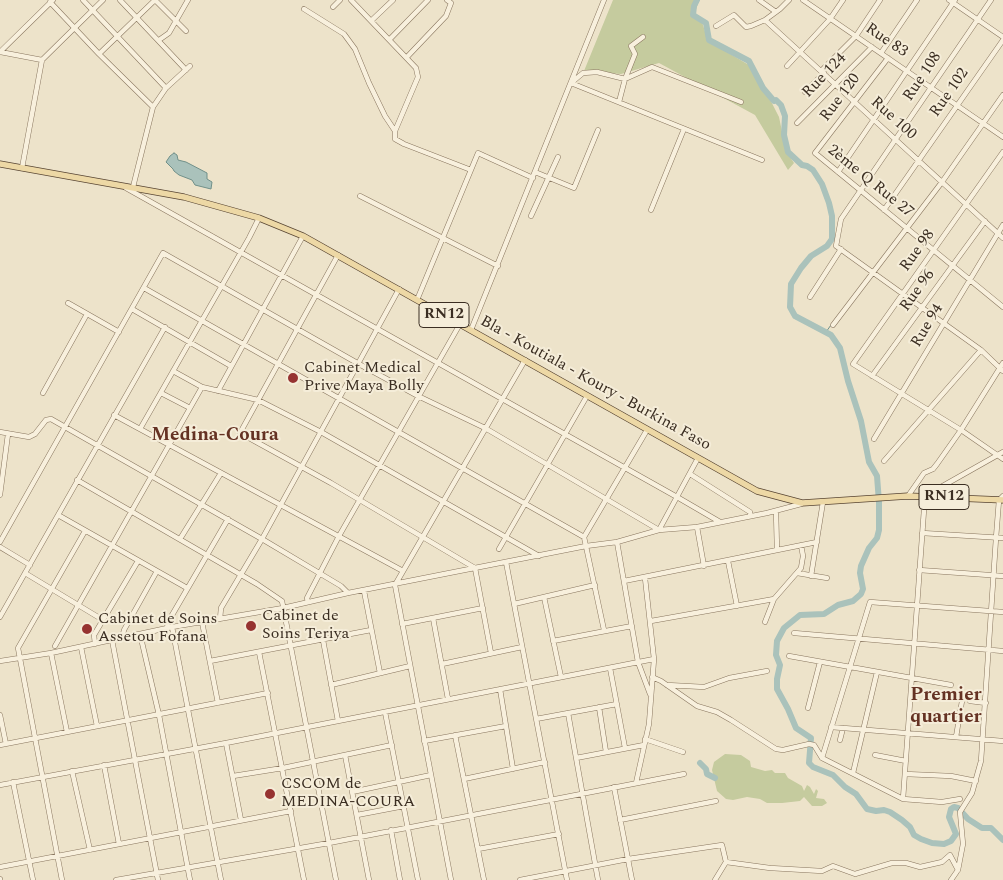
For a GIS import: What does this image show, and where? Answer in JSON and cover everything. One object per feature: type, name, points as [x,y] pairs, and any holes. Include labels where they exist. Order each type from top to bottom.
[{"type":"main road","name":"Bla - Koutiala - Koury - Burkina Faso","points":[[0,164],[184,196],[259,218],[302,236],[756,491],[802,503],[908,496]]},
{"type":"main road","name":"RN12","points":[[908,496],[1002,499]]},
{"type":"street","points":[[83,0],[166,88]]},
{"type":"street","points":[[22,168],[42,60],[103,0]]},
{"type":"street","points":[[120,0],[188,68],[166,88],[153,107],[133,187]]},
{"type":"street","points":[[99,54],[155,0],[186,31]]},
{"type":"street","points":[[158,40],[169,33],[188,0]]},
{"type":"street","points":[[333,7],[340,0]]},
{"type":"street","points":[[351,0],[416,68],[418,77],[395,131]]},
{"type":"street","points":[[372,20],[393,0]]},
{"type":"street","points":[[390,40],[428,0]]},
{"type":"street","points":[[471,330],[604,0]]},
{"type":"street","points":[[759,0],[776,12]]},
{"type":"street","points":[[716,26],[734,15],[746,27],[751,26],[765,20],[789,0]]},
{"type":"street","name":"Rue 83","points":[[803,0],[1003,137]]},
{"type":"street","points":[[787,66],[830,19],[842,0]]},
{"type":"street","points":[[805,92],[856,36],[880,0]]},
{"type":"street","points":[[881,53],[918,0]]},
{"type":"street","name":"Rue 108","points":[[839,248],[842,219],[991,0]]},
{"type":"street","points":[[0,52],[51,1],[99,54],[153,107]]},
{"type":"street","points":[[407,57],[446,16],[450,1]]},
{"type":"street","points":[[838,172],[952,1],[1003,38]]},
{"type":"street","points":[[304,9],[344,34],[356,49],[369,83],[385,116],[395,131],[396,139],[404,144],[471,170]]},
{"type":"street","name":"Rue 100","points":[[765,20],[1003,238]]},
{"type":"street","points":[[619,102],[625,79],[635,54],[631,46],[643,37]]},
{"type":"street","name":"Rue 102","points":[[884,210],[1003,38]]},
{"type":"street","name":"Rue 124","points":[[797,123],[872,47]]},
{"type":"street","points":[[0,52],[42,60]]},
{"type":"street","name":"Rue 120","points":[[815,153],[888,58]]},
{"type":"street","points":[[571,83],[583,72],[596,72],[625,79],[652,67],[740,102]]},
{"type":"street","points":[[571,83],[762,160]]},
{"type":"street","points":[[833,325],[942,182],[1003,95]]},
{"type":"street","points":[[651,210],[684,129]]},
{"type":"street","points":[[536,172],[574,188],[598,130]]},
{"type":"street","name":"Rue 98","points":[[872,376],[853,364],[1003,152]]},
{"type":"street","points":[[417,300],[478,153],[533,178]]},
{"type":"street","name":"2ème Q Rue 27","points":[[815,153],[1003,307]]},
{"type":"street","points":[[531,216],[558,157]]},
{"type":"street","points":[[122,185],[720,522]]},
{"type":"street","points":[[360,196],[498,266]]},
{"type":"street","points":[[140,429],[241,253],[259,218]]},
{"type":"street","name":"Rue 96","points":[[872,376],[985,221]]},
{"type":"street","name":"Rue 94","points":[[874,439],[1003,225]]},
{"type":"street","points":[[218,391],[302,236]]},
{"type":"street","points":[[810,297],[839,248],[1002,367],[933,469],[924,473],[908,496]]},
{"type":"street","points":[[0,542],[163,254],[418,396],[485,428],[659,530]]},
{"type":"street","points":[[338,255],[240,432],[475,568],[492,653]]},
{"type":"street","points":[[144,288],[584,536]]},
{"type":"street","points":[[220,619],[221,608],[262,539],[399,290]]},
{"type":"street","points":[[68,303],[119,332]]},
{"type":"street","points":[[132,309],[232,366]]},
{"type":"street","points":[[43,393],[87,314]]},
{"type":"street","points":[[308,602],[307,598],[339,536],[460,324]]},
{"type":"street","points":[[0,617],[165,327]]},
{"type":"street","points":[[884,461],[981,350]]},
{"type":"street","points":[[451,880],[395,585],[525,360]]},
{"type":"street","points":[[173,371],[202,387],[258,400],[321,432],[539,556]]},
{"type":"street","points":[[872,376],[961,430],[996,456],[1003,459]]},
{"type":"street","points":[[55,646],[202,387]]},
{"type":"street","points":[[161,393],[190,408]]},
{"type":"street","points":[[499,549],[587,396]]},
{"type":"street","points":[[114,415],[403,571]]},
{"type":"street","points":[[0,432],[29,437],[35,434],[46,420],[51,419],[228,519],[341,586],[348,593]]},
{"type":"street","points":[[604,630],[584,536],[647,430]]},
{"type":"street","points":[[0,495],[8,434]]},
{"type":"street","points":[[903,799],[925,496],[1003,452]]},
{"type":"street","points":[[659,530],[698,458]]},
{"type":"street","points":[[180,539],[221,473]]},
{"type":"street","points":[[690,474],[750,512],[750,516]]},
{"type":"street","points":[[77,480],[241,574],[282,601],[336,880]]},
{"type":"street","points":[[951,880],[958,870],[963,844],[961,810],[972,793],[981,761],[986,703],[992,576],[1002,499]]},
{"type":"street","points":[[811,576],[823,502]]},
{"type":"street","points":[[0,661],[51,653],[169,628],[283,608],[348,593],[586,546],[617,542],[659,530],[697,527],[776,511],[802,503]]},
{"type":"street","points":[[776,511],[777,550]]},
{"type":"street","points":[[58,515],[187,588]]},
{"type":"street","points":[[221,880],[188,709],[168,622],[228,519]]},
{"type":"street","points":[[697,527],[704,566]]},
{"type":"street","points":[[62,880],[18,648],[85,530]]},
{"type":"street","points":[[922,533],[1003,538]]},
{"type":"street","points":[[617,542],[638,662],[650,696]]},
{"type":"street","points":[[624,581],[817,542]]},
{"type":"street","points":[[764,622],[774,599],[801,568],[803,556],[801,546]]},
{"type":"street","points":[[0,548],[30,565]]},
{"type":"street","points":[[95,644],[94,635],[138,561]]},
{"type":"street","points":[[728,561],[737,606]]},
{"type":"street","points":[[506,562],[568,880]]},
{"type":"street","points":[[919,570],[1003,576]]},
{"type":"street","points":[[122,638],[124,630],[157,571]]},
{"type":"street","points":[[25,573],[103,620]]},
{"type":"street","points":[[797,573],[827,578]]},
{"type":"street","points":[[636,783],[649,724],[654,659],[645,578]]},
{"type":"street","points":[[514,604],[595,585]]},
{"type":"street","points":[[364,591],[380,673]]},
{"type":"street","points":[[544,597],[561,677]]},
{"type":"street","points":[[651,621],[774,599]]},
{"type":"street","points":[[822,758],[870,602],[1003,612]]},
{"type":"street","points":[[402,624],[483,608]]},
{"type":"street","points":[[433,618],[448,699]]},
{"type":"street","points":[[202,622],[218,703]]},
{"type":"street","points":[[554,641],[632,626]]},
{"type":"street","points":[[210,661],[371,630]]},
{"type":"street","points":[[794,633],[1003,651]]},
{"type":"street","points":[[140,634],[158,714],[190,880]]},
{"type":"street","points":[[112,640],[158,880]]},
{"type":"street","points":[[323,640],[338,721]]},
{"type":"street","points":[[81,647],[97,726]]},
{"type":"street","points":[[442,664],[522,647]]},
{"type":"street","points":[[259,652],[304,880]]},
{"type":"street","points":[[51,653],[67,732]]},
{"type":"street","points":[[789,656],[951,685]]},
{"type":"street","points":[[0,785],[226,743],[654,659]]},
{"type":"street","points":[[808,708],[820,662]]},
{"type":"street","points":[[332,685],[410,666]]},
{"type":"street","points":[[610,668],[625,748]]},
{"type":"street","points":[[666,684],[704,687],[729,678],[767,670]]},
{"type":"street","points":[[853,774],[877,672]]},
{"type":"street","points":[[652,677],[666,684],[697,706],[717,712],[776,749],[783,750],[812,744],[822,758],[903,799],[942,802],[960,799]]},
{"type":"street","points":[[500,689],[513,769]]},
{"type":"street","points":[[0,745],[268,693]]},
{"type":"street","points":[[956,737],[962,701]]},
{"type":"street","points":[[970,701],[986,703]]},
{"type":"street","points":[[536,719],[616,704]]},
{"type":"street","points":[[598,707],[606,752]]},
{"type":"street","points":[[385,712],[418,880]]},
{"type":"street","points":[[568,713],[598,880]]},
{"type":"street","points":[[0,715],[6,744]]},
{"type":"street","points":[[424,741],[506,726]]},
{"type":"street","points":[[832,726],[1003,741]]},
{"type":"street","points":[[840,740],[843,728]]},
{"type":"street","points":[[455,735],[484,880]]},
{"type":"street","points":[[576,758],[645,742],[683,752]]},
{"type":"street","points":[[226,743],[241,820]]},
{"type":"street","points":[[233,776],[283,768],[392,745]]},
{"type":"street","points":[[345,754],[369,880]]},
{"type":"street","points":[[875,755],[906,761]]},
{"type":"street","points":[[464,779],[545,762]]},
{"type":"street","points":[[104,765],[119,844]]},
{"type":"street","points":[[72,771],[90,850]]},
{"type":"street","points":[[116,880],[362,837],[684,774]]},
{"type":"street","points":[[905,774],[951,776],[976,781]]},
{"type":"street","points":[[352,792],[431,775]]},
{"type":"street","points":[[13,782],[32,880]]},
{"type":"street","points":[[614,787],[632,880]]},
{"type":"street","points":[[620,820],[716,801]]},
{"type":"street","points":[[357,815],[404,806]]},
{"type":"street","points":[[0,868],[291,811]]},
{"type":"street","points":[[391,830],[400,880]]},
{"type":"street","points":[[478,849],[559,834]]},
{"type":"street","points":[[520,880],[628,858],[722,845],[726,862],[715,880]]},
{"type":"street","points":[[726,862],[770,868],[822,871],[833,866],[855,874],[892,863],[906,863],[920,867],[942,862],[950,855],[958,870]]},
{"type":"green space","points":[[613,0],[699,0],[695,13],[702,22],[708,41],[754,68],[779,117],[786,151],[794,163],[788,170],[755,115],[659,63],[621,74],[584,71]]},
{"type":"green space","points":[[725,754],[741,755],[750,761],[751,767],[765,771],[772,770],[775,773],[785,773],[788,778],[802,786],[804,791],[807,785],[814,794],[816,789],[818,791],[816,798],[824,799],[827,803],[822,806],[812,806],[804,797],[800,801],[782,803],[767,803],[760,799],[747,797],[733,800],[726,799],[717,791],[712,770],[714,762]]},
{"type":"water","points":[[174,153],[177,155],[178,160],[207,173],[207,179],[212,182],[211,189],[195,185],[192,180],[174,171],[166,162]]},
{"type":"waterway","points":[[697,0],[693,15],[706,23],[709,40],[749,61],[763,88],[774,101],[776,100],[781,105],[785,116],[784,135],[788,152],[802,165],[813,170],[822,184],[832,216],[832,239],[827,246],[811,256],[791,284],[790,307],[795,316],[831,335],[840,348],[861,421],[869,462],[877,476],[879,530],[877,538],[869,548],[861,566],[860,573],[863,589],[861,594],[853,601],[838,605],[824,614],[800,615],[784,628],[777,641],[776,655],[780,665],[777,689],[796,728],[811,738],[809,763],[813,767],[833,775],[845,787],[856,794],[867,809],[890,812],[910,827],[914,835],[932,843],[944,844],[951,841],[956,834],[949,817],[951,809],[954,807],[958,808],[968,819],[982,828],[991,828],[1003,840]]},
{"type":"waterway","points":[[826,332],[831,325]]},
{"type":"waterway","points":[[700,763],[706,769],[707,774],[715,778]]},
{"type":"place","name":"Cabinet Medical Prive Maya Bolly","points":[[293,378]]},
{"type":"place","name":"Cabinet de Soins Teriya","points":[[251,626]]},
{"type":"place","name":"Cabinet de Soins Assetou Fofana","points":[[87,629]]},
{"type":"place","name":"CSCOM de MEDINA-COURA","points":[[270,794]]},
{"type":"district","name":"Medina-Coura","points":[[215,436]]},
{"type":"district","name":"Premier quartier","points":[[946,707]]}]
